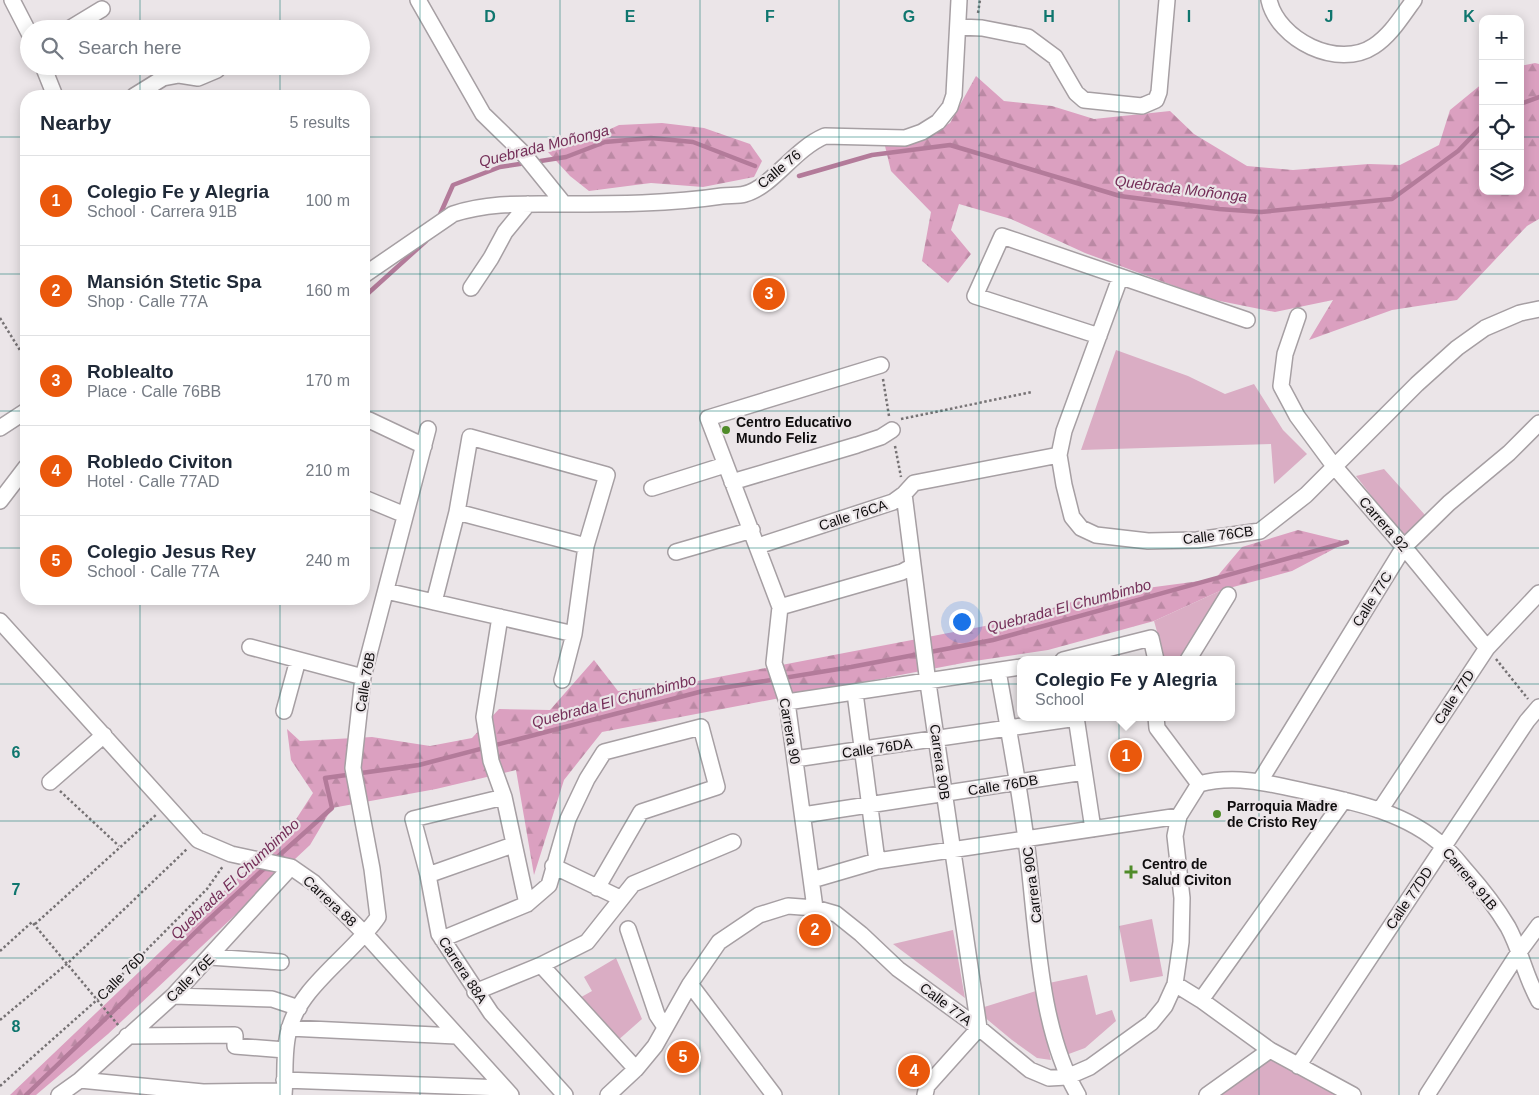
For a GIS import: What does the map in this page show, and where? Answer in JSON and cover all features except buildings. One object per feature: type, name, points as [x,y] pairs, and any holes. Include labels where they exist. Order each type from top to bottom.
[{"type":"street","points":[[12,0],[22,20]]},
{"type":"street","points":[[418,0],[483,114],[522,152],[564,204]]},
{"type":"street","points":[[959,0],[959,27],[982,28],[1028,37],[1055,57],[1080,98],[1146,106],[1156,100],[1159,92],[1167,0]]},
{"type":"street","points":[[1269,0],[1285,28],[1304,44],[1319,51],[1348,53],[1373,47],[1394,27],[1414,0]]},
{"type":"street","points":[[83,20],[102,9]]},
{"type":"street","name":"Calle 76","points":[[370,271],[453,214],[480,206],[700,200],[746,194],[761,186],[797,152],[824,136],[905,138],[922,132],[938,122],[952,101],[959,27]]},
{"type":"street","points":[[47,75],[53,90]]},
{"type":"street","points":[[143,90],[162,78],[179,75],[198,78],[205,75]]},
{"type":"street","points":[[471,288],[491,258],[505,232],[528,204]]},
{"type":"street","points":[[1099,336],[975,296],[1002,236],[1247,320]]},
{"type":"street","points":[[1060,454],[1064,431],[1120,278]]},
{"type":"street","points":[[1334,466],[1457,348],[1485,328],[1520,313],[1539,309]]},
{"type":"street","name":"Carrera 92","points":[[1298,316],[1285,354],[1282,386],[1297,416],[1334,466],[1404,546],[1487,648]]},
{"type":"street","name":"Carrera 90","points":[[815,908],[787,702],[774,663],[780,606],[708,418],[881,365]]},
{"type":"street","points":[[0,428],[20,415]]},
{"type":"street","points":[[370,420],[397,431],[424,446]]},
{"type":"street","name":"Calle 77C","points":[[1260,781],[1404,546],[1449,503],[1509,453],[1539,423]]},
{"type":"street","points":[[732,482],[881,437],[896,425]]},
{"type":"street","name":"Calle 76B","points":[[284,1088],[285,1050],[289,1028],[299,1008],[315,986],[366,935],[378,916],[372,869],[353,768],[363,677],[428,429]]},
{"type":"street","points":[[434,602],[457,512],[470,437],[607,475],[586,546],[574,634],[562,680]]},
{"type":"street","name":"Calle 76CB","points":[[1060,454],[1072,517],[1081,528],[1096,535],[1148,541],[1197,540],[1260,531],[1306,496],[1334,466]]},
{"type":"street","name":"Calle 76CA","points":[[758,546],[893,502],[914,483],[1060,454]]},
{"type":"street","points":[[652,488],[726,465]]},
{"type":"street","points":[[0,501],[20,475]]},
{"type":"street","name":"Carrera 90B","points":[[904,494],[928,683],[979,1028]]},
{"type":"street","points":[[370,500],[405,515]]},
{"type":"street","points":[[457,512],[586,546]]},
{"type":"street","points":[[676,552],[752,530]]},
{"type":"street","points":[[780,606],[902,572],[913,566]]},
{"type":"street","points":[[386,591],[574,634]]},
{"type":"street","name":"Calle 77D","points":[[1380,810],[1487,648],[1539,592]]},
{"type":"street","points":[[1190,656],[1228,595]]},
{"type":"street","points":[[500,617],[484,717],[491,762],[504,797],[527,904]]},
{"type":"street","name":"Carrera 88","points":[[0,621],[198,840],[230,854],[277,864],[314,883],[366,935],[505,1093]]},
{"type":"street","points":[[1078,656],[1151,638],[1155,656]]},
{"type":"street","points":[[250,647],[363,677]]},
{"type":"street","points":[[284,711],[298,660]]},
{"type":"street","points":[[787,702],[928,683],[1017,668]]},
{"type":"street","name":"Carrera 90C","points":[[998,671],[1026,838],[1045,1002],[1067,1076],[1078,1095]]},
{"type":"street","points":[[856,693],[877,861]]},
{"type":"street","name":"Calle 77DD","points":[[1298,1066],[1444,846],[1538,709]]},
{"type":"street","name":"Calle 76DA","points":[[795,759],[1056,721]]},
{"type":"street","points":[[1076,721],[1093,829]]},
{"type":"street","points":[[1156,721],[1157,728],[1199,784]]},
{"type":"street","points":[[442,939],[527,904],[549,885],[568,819],[587,779],[604,752],[701,727],[717,788],[641,812],[597,888]]},
{"type":"street","points":[[50,782],[104,735]]},
{"type":"street","name":"Calle 76DB","points":[[803,815],[1084,772]]},
{"type":"street","name":"Carrera 91B","points":[[1199,784],[1218,779],[1260,781],[1380,810],[1413,826],[1444,846],[1489,896],[1508,929],[1519,952],[1527,980],[1539,1000]]},
{"type":"street","name":"Calle 77A","points":[[608,1095],[636,1069],[655,1046],[690,984],[719,942],[759,915],[788,906],[815,908],[836,914],[898,968],[979,1028],[1030,1070],[1049,1078],[1067,1076],[1090,1067],[1151,1023],[1165,1006],[1175,984],[1181,942],[1182,898],[1175,836],[1179,816],[1199,784]]},
{"type":"street","name":"Carrera 88A","points":[[504,797],[413,819],[428,875],[439,934],[475,992],[565,1095]]},
{"type":"street","points":[[1201,1000],[1344,800]]},
{"type":"street","points":[[812,880],[877,861],[1179,816]]},
{"type":"street","points":[[475,992],[541,965],[587,942],[633,884],[733,842]]},
{"type":"street","points":[[428,875],[514,845]]},
{"type":"street","name":"Calle 76E","points":[[59,1095],[80,1080],[174,996],[210,957],[277,864]]},
{"type":"street","points":[[553,866],[620,898]]},
{"type":"street","points":[[1427,1095],[1519,952],[1539,925]]},
{"type":"street","points":[[628,929],[657,1015],[665,1026]]},
{"type":"street","points":[[210,957],[281,962]]},
{"type":"street","points":[[541,965],[636,1069]]},
{"type":"street","points":[[690,984],[774,1095]]},
{"type":"street","points":[[1175,984],[1201,1000],[1270,1050],[1353,1095]]},
{"type":"street","points":[[174,996],[272,998],[299,1008]]},
{"type":"street","points":[[289,1028],[456,1036]]},
{"type":"street","points":[[925,1093],[927,1086],[979,1028]]},
{"type":"street","points":[[127,1036],[234,1035],[235,1046],[285,1050]]},
{"type":"street","points":[[1207,1095],[1270,1050]]},
{"type":"street","points":[[80,1080],[203,1092],[284,1088],[505,1093]]},
{"type":"street","points":[[80,1080],[88,1095]]},
{"type":"path","points":[[0,318],[20,350]]},
{"type":"path","points":[[896,425],[1032,392]]},
{"type":"path","points":[[1487,648],[1538,709]]},
{"type":"path","points":[[50,782],[119,846]]},
{"type":"path","points":[[0,950],[34,923],[166,806]]},
{"type":"path","points":[[0,1020],[68,963],[198,840]]},
{"type":"path","name":"Calle 76D","points":[[0,1086],[98,999],[206,889],[230,854]]},
{"type":"path","points":[[34,923],[127,1036]]},
{"type":"green space","points":[[1539,64],[1539,219],[1527,226],[1457,300],[1392,310],[1309,340],[1333,300],[1275,312],[1210,299],[1085,253],[1011,219],[959,204],[951,230],[971,254],[948,283],[922,261],[931,212],[891,171],[885,146],[916,142],[950,123],[976,76],[1004,101],[1052,106],[1094,119],[1170,111],[1194,134],[1247,166],[1293,170],[1369,164],[1400,165],[1439,145],[1450,110],[1479,86],[1479,195],[1524,195],[1524,65]]},
{"type":"green space","points":[[662,123],[704,128],[750,144],[762,161],[754,177],[703,187],[651,183],[589,191],[570,176],[548,152],[593,137],[619,125]]},
{"type":"green space","points":[[1298,530],[1347,542],[1292,571],[1222,590],[1154,621],[1048,650],[968,662],[602,732],[564,780],[534,875],[516,770],[436,789],[332,808],[310,845],[108,1034],[36,1095],[10,1095],[291,827],[313,793],[291,760],[287,729],[300,741],[372,737],[430,746],[472,738],[499,709],[550,710],[594,660],[618,691],[682,684],[1011,621],[1094,595],[1215,579],[1242,547]]},
{"type":"shaded area","points":[[1116,350],[1188,376],[1225,394],[1254,384],[1283,430],[1307,454],[1274,484],[1271,444],[1081,450]]},
{"type":"shaded area","points":[[1384,469],[1425,515],[1405,539],[1356,476]]},
{"type":"shaded area","points":[[1222,590],[1181,656],[1164,656],[1154,621]]},
{"type":"shaded area","points":[[1152,919],[1163,976],[1130,982],[1119,926]]},
{"type":"shaded area","points":[[953,930],[965,998],[893,944]]},
{"type":"shaded area","points":[[616,958],[642,1019],[616,1042],[576,1000],[592,991],[584,977]]},
{"type":"shaded area","points":[[1087,975],[1096,1015],[1112,1010],[1116,1021],[1085,1048],[1066,1055],[1056,1021],[1049,983]]},
{"type":"shaded area","points":[[1036,991],[1051,1060],[1037,1058],[1012,1040],[983,1016],[981,1008]]},
{"type":"shaded area","points":[[1270,1059],[1341,1095],[1217,1095]]},
{"type":"waterway","name":"Quebrada Moñonga","points":[[1524,103],[1539,97]]},
{"type":"waterway","name":"Quebrada Moñonga","points":[[799,176],[872,155],[950,145],[1120,196],[1219,209],[1261,212],[1392,199],[1458,151],[1479,129]]},
{"type":"waterway","name":"Quebrada Moñonga","points":[[534,162],[566,157],[605,142],[651,138],[693,142],[755,166]]},
{"type":"waterway","name":"Quebrada Moñonga","points":[[438,219],[453,185],[500,167],[526,163]]},
{"type":"waterway","name":"Quebrada Moñonga","points":[[370,292],[426,241]]},
{"type":"waterway","name":"Quebrada El Chumbimbo","points":[[274,860],[332,808],[325,778],[419,765],[703,691],[851,667],[993,640],[1347,542]]},
{"type":"waterway","name":"Quebrada El Chumbimbo","points":[[26,1095],[268,865]]},
{"type":"place","name":"Roblealto","points":[[769,294]]},
{"type":"place","name":"Centro Educativo Mundo Feliz","points":[[726,430]]},
{"type":"place","name":"Colegio Fe y Alegria","points":[[1126,756]]},
{"type":"place","name":"Parroquia Madre de Cristo Rey","points":[[1217,814]]},
{"type":"place","name":"Centro de Salud Civiton","points":[[1131,872]]},
{"type":"place","name":"Mansión Stetic Spa","points":[[815,930]]},
{"type":"place","name":"Colegio Jesus Rey","points":[[683,1057]]},
{"type":"place","name":"Robledo Civiton","points":[[914,1071]]}]
